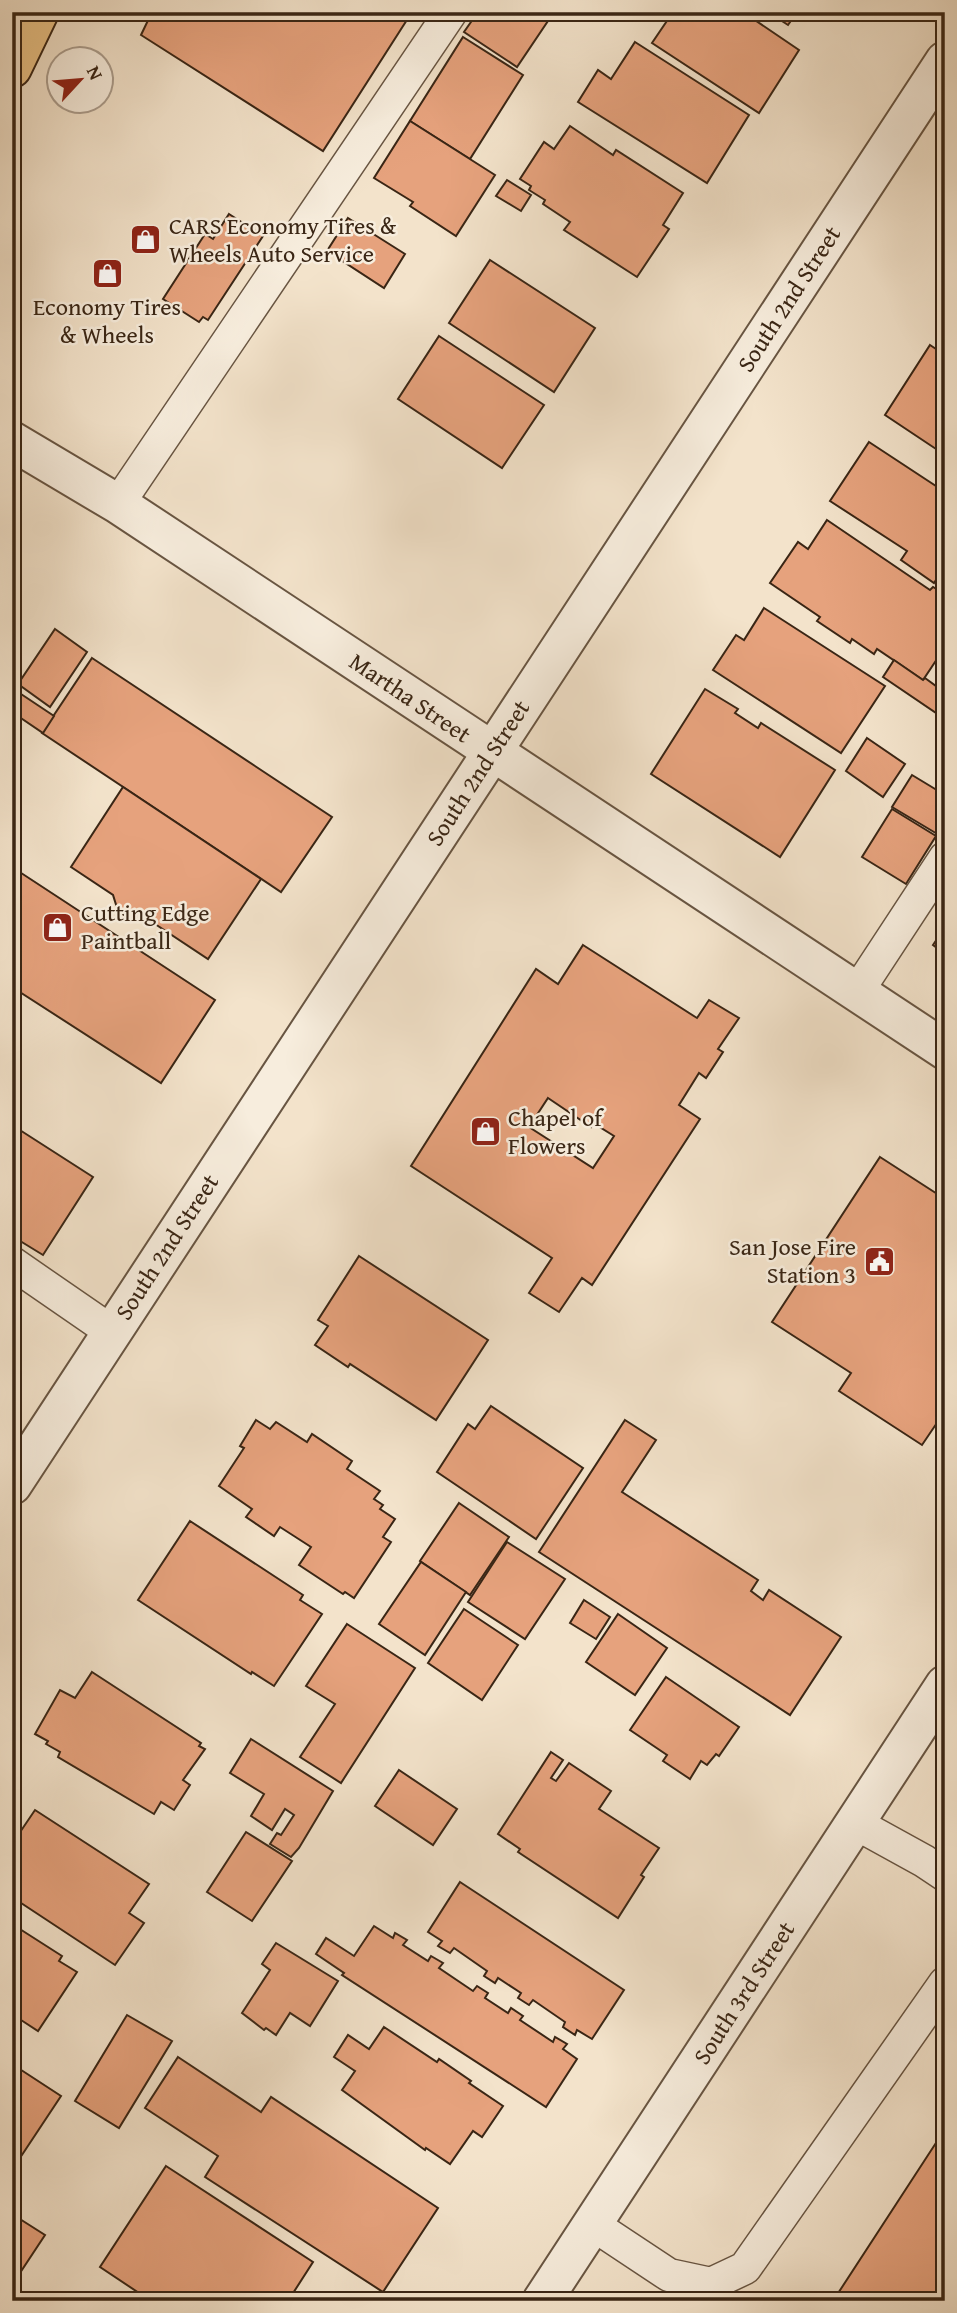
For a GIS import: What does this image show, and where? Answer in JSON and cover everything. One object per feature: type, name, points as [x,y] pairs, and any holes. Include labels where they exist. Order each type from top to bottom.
[{"type":"main road","points":[[12,68],[39,12]]},
{"type":"street","name":"South 2nd Street","points":[[12,1485],[945,61]]},
{"type":"street","name":"Martha Street","points":[[12,441],[118,504],[945,1050]]},
{"type":"street","name":"South 3rd Street","points":[[542,2301],[945,1685]]},
{"type":"lane","points":[[118,504],[451,12]]},
{"type":"lane","points":[[857,992],[945,858]]},
{"type":"lane","points":[[12,1263],[111,1332]]},
{"type":"lane","points":[[855,1823],[945,1875]]},
{"type":"lane","points":[[592,2224],[669,2275],[711,2284],[745,2268],[945,1983]]},
{"type":"building","points":[[152,12],[412,12],[323,151],[141,35]]},
{"type":"building","points":[[478,12],[554,12],[517,67],[464,32]]},
{"type":"building","points":[[673,12],[743,12],[799,50],[759,113],[652,43]]},
{"type":"building","points":[[768,12],[797,12],[788,25]]},
{"type":"building","points":[[463,37],[523,75],[470,159],[410,121]]},
{"type":"building","points":[[635,42],[749,115],[707,183],[578,102],[598,70],[611,79]]},
{"type":"building","points":[[410,121],[495,175],[456,236],[410,206],[413,202],[374,178]]},
{"type":"building","points":[[570,126],[613,155],[616,150],[683,193],[663,225],[669,229],[637,277],[564,230],[570,222],[543,204],[545,200],[529,190],[531,186],[520,179],[544,142],[554,149]]},
{"type":"building","points":[[507,180],[531,195],[521,211],[496,196]]},
{"type":"building","points":[[229,214],[263,236],[208,320],[203,317],[199,322],[163,299],[205,234],[213,239]]},
{"type":"building","points":[[348,218],[405,254],[384,288],[327,251]]},
{"type":"building","points":[[490,260],[595,328],[554,392],[449,323]]},
{"type":"building","points":[[439,336],[544,405],[502,468],[398,399]]},
{"type":"building","points":[[930,345],[945,355],[945,455],[885,415]]},
{"type":"building","points":[[869,442],[945,492],[945,566],[934,583],[901,560],[907,551],[830,501]]},
{"type":"building","points":[[827,520],[930,590],[933,587],[945,594],[945,647],[923,680],[877,649],[874,654],[852,639],[850,643],[817,621],[820,617],[770,583],[798,542],[808,549]]},
{"type":"building","points":[[764,608],[885,686],[841,753],[713,670],[736,635],[744,640]]},
{"type":"building","points":[[55,629],[87,652],[50,707],[18,684]]},
{"type":"building","points":[[92,658],[332,817],[281,892],[42,733]]},
{"type":"building","points":[[894,660],[936,686],[945,673],[945,719],[883,677]]},
{"type":"building","points":[[705,689],[738,709],[735,713],[758,728],[761,723],[835,770],[780,857],[651,774]]},
{"type":"building","points":[[21,694],[54,716],[43,733],[12,712],[12,706]]},
{"type":"building","points":[[867,738],[905,764],[883,797],[846,771]]},
{"type":"building","points":[[912,775],[945,795],[945,825],[939,835],[892,807]]},
{"type":"building","points":[[123,787],[261,879],[208,959],[149,920],[135,922],[118,911],[113,895],[71,867]]},
{"type":"building","points":[[892,809],[936,836],[906,884],[862,857]]},
{"type":"building","name":"Cutting Edge Paintball","points":[[12,867],[215,1000],[161,1083],[12,987]]},
{"type":"building","points":[[945,927],[945,954],[933,945]]},
{"type":"building","name":"Chapel of Flowers","points":[[583,945],[697,1018],[709,1000],[739,1018],[718,1049],[723,1052],[706,1078],[699,1073],[679,1105],[700,1119],[592,1285],[582,1278],[559,1312],[529,1293],[552,1258],[411,1166],[536,969],[558,984]],"holes":[[[548,1098],[591,1127],[593,1123],[614,1136],[593,1168],[529,1127]]]},
{"type":"building","points":[[12,1125],[93,1177],[43,1255],[12,1236]]},
{"type":"building","name":"San Jose Fire Station 3","points":[[880,1157],[945,1199],[945,1411],[922,1445],[839,1391],[851,1373],[772,1322]]},
{"type":"building","points":[[359,1256],[488,1340],[436,1420],[350,1364],[348,1367],[315,1345],[328,1326],[318,1320]]},
{"type":"building","points":[[491,1406],[583,1468],[536,1539],[437,1472],[468,1424],[475,1429]]},
{"type":"building","points":[[256,1420],[270,1429],[276,1422],[307,1442],[312,1434],[352,1461],[347,1469],[380,1491],[374,1499],[383,1505],[380,1509],[395,1519],[383,1537],[391,1542],[354,1598],[345,1592],[343,1594],[299,1565],[311,1547],[280,1527],[274,1536],[246,1517],[252,1509],[219,1486],[244,1448],[240,1446]]},
{"type":"building","points":[[625,1420],[656,1440],[622,1492],[758,1580],[751,1591],[763,1600],[769,1590],[841,1637],[790,1715],[539,1552]]},
{"type":"building","points":[[459,1503],[509,1537],[470,1595],[420,1561]]},
{"type":"building","points":[[190,1521],[303,1595],[300,1600],[322,1614],[274,1686],[252,1672],[251,1674],[138,1600]]},
{"type":"building","points":[[507,1542],[565,1579],[525,1639],[468,1602]]},
{"type":"building","points":[[421,1562],[466,1592],[425,1655],[379,1624]]},
{"type":"building","points":[[584,1600],[610,1617],[596,1639],[570,1623]]},
{"type":"building","points":[[464,1609],[518,1645],[482,1700],[428,1663]]},
{"type":"building","points":[[618,1614],[667,1648],[635,1695],[586,1662]]},
{"type":"building","points":[[347,1624],[415,1668],[341,1783],[300,1757],[335,1704],[306,1686]]},
{"type":"building","points":[[92,1672],[201,1743],[199,1746],[205,1749],[183,1780],[190,1785],[174,1810],[161,1802],[154,1814],[58,1757],[60,1752],[35,1734],[60,1690],[75,1698]]},
{"type":"building","points":[[666,1677],[739,1727],[719,1756],[716,1754],[707,1765],[701,1761],[690,1779],[663,1761],[667,1755],[630,1730]]},
{"type":"building","points":[[251,1739],[333,1791],[291,1857],[270,1844],[277,1833],[281,1835],[294,1815],[285,1809],[272,1830],[251,1816],[264,1794],[230,1773]]},
{"type":"building","points":[[551,1752],[563,1760],[551,1778],[556,1781],[569,1763],[611,1791],[599,1809],[659,1848],[618,1918],[518,1852],[520,1849],[498,1834]]},
{"type":"building","points":[[399,1770],[457,1809],[433,1845],[375,1806]]},
{"type":"building","points":[[35,1810],[149,1884],[129,1913],[144,1923],[115,1965],[12,1897],[12,1844]]},
{"type":"building","points":[[246,1832],[292,1861],[252,1921],[207,1892]]},
{"type":"building","points":[[460,1882],[624,1990],[592,2039],[577,2030],[575,2035],[563,2027],[565,2022],[533,2000],[529,2005],[518,1998],[521,1993],[498,1978],[495,1983],[484,1976],[487,1971],[454,1948],[450,1953],[438,1946],[442,1941],[428,1932]]},
{"type":"building","points":[[12,1924],[62,1956],[59,1961],[77,1972],[38,2031],[21,2020],[18,2024],[12,2021]]},
{"type":"building","points":[[374,1926],[393,1938],[395,1933],[407,1940],[403,1945],[428,1961],[431,1956],[443,1963],[439,1968],[473,1991],[477,1986],[488,1993],[485,1998],[508,2013],[511,2008],[523,2016],[520,2020],[553,2042],[555,2037],[567,2044],[563,2049],[577,2059],[546,2107],[342,1975],[344,1973],[316,1954],[326,1938],[354,1956]]},
{"type":"building","points":[[276,1943],[338,1981],[310,2026],[290,2013],[276,2035],[266,2028],[264,2030],[242,2013],[270,1970],[262,1964]]},
{"type":"building","points":[[127,2015],[172,2041],[119,2128],[75,2101]]},
{"type":"building","points":[[384,2027],[437,2062],[439,2059],[503,2106],[482,2137],[473,2131],[450,2164],[426,2148],[425,2150],[342,2090],[355,2071],[334,2057],[348,2035],[369,2049]]},
{"type":"building","points":[[178,2057],[261,2112],[271,2097],[438,2208],[383,2292],[205,2177],[218,2156],[145,2108]]},
{"type":"building","points":[[12,2064],[61,2096],[12,2170]]},
{"type":"building","points":[[945,2129],[945,2301],[833,2301]]},
{"type":"building","points":[[166,2166],[313,2262],[288,2301],[151,2301],[100,2267]]},
{"type":"building","points":[[12,2214],[45,2235],[12,2285]]},
{"type":"place","name":"CARS Economy Tires & Wheels Auto Service","points":[[146,240]]},
{"type":"place","name":"Economy Tires & Wheels","points":[[107,273]]},
{"type":"place","name":"Cutting Edge Paintball","points":[[58,927]]},
{"type":"place","name":"Chapel of Flowers","points":[[485,1132]]},
{"type":"place","name":"San Jose Fire Station 3","points":[[879,1261]]}]
